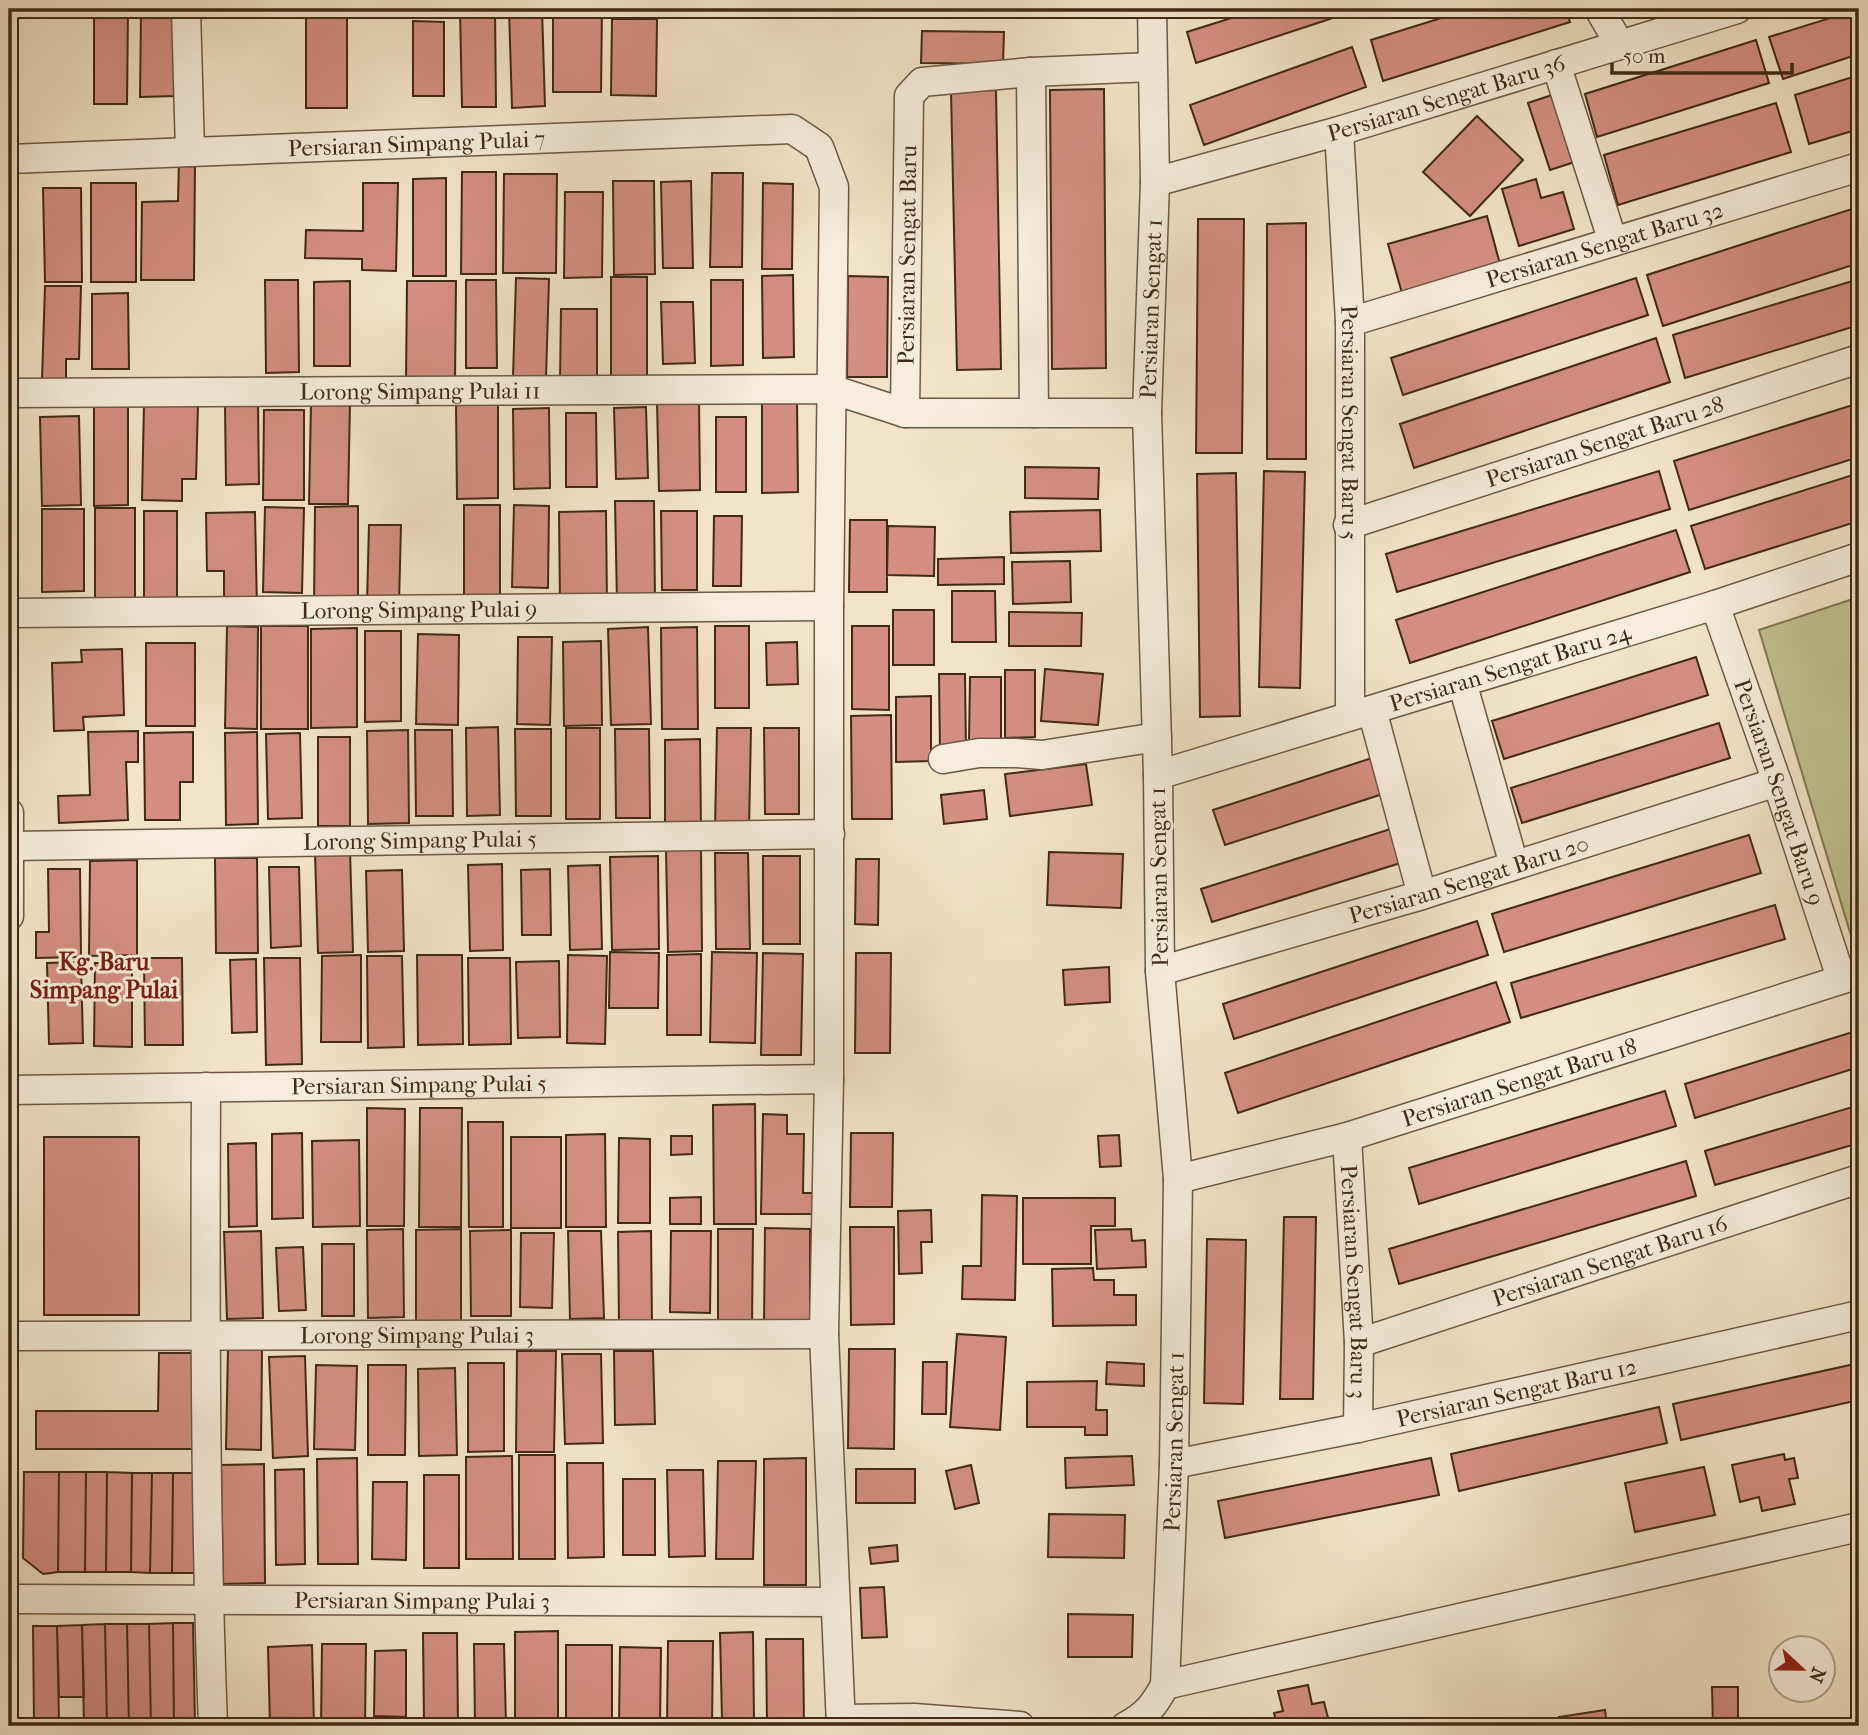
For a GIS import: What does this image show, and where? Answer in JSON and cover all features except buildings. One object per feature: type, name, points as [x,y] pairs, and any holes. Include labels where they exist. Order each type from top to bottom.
[{"type":"street","points":[[186,9],[190,152]]},
{"type":"street","name":"Persiaran Sengat 1","points":[[1152,9],[1155,182],[1147,413],[1157,737],[1160,971],[1178,1179],[1174,1464],[1166,1685]]},
{"type":"street","points":[[1599,9],[1620,45]]},
{"type":"street","name":"Persiaran Sengat Baru 36","points":[[1155,182],[1339,131],[1737,9]]},
{"type":"street","points":[[1556,64],[1613,242]]},
{"type":"street","points":[[1034,413],[1031,72],[1152,67]]},
{"type":"street","name":"Persiaran Sengat Baru","points":[[905,414],[909,96],[922,82],[1031,72]]},
{"type":"street","name":"Persiaran Simpang Pulai 7","points":[[9,159],[792,129],[819,147],[834,187],[831,389]]},
{"type":"street","name":"Persiaran Sengat Baru 5","points":[[1339,131],[1350,322],[1348,525],[1361,713],[1422,895]]},
{"type":"street","name":"Persiaran Sengat Baru 32","points":[[1350,322],[1859,167]]},
{"type":"street","name":"Persiaran Sengat Baru 28","points":[[1348,525],[1859,359]]},
{"type":"street","points":[[831,389],[829,1079],[824,1334],[842,1723],[914,1722],[1020,1726]]},
{"type":"street","name":"Lorong Simpang Pulai 11","points":[[9,393],[831,389],[905,414],[1147,413]]},
{"type":"street","name":"Persiaran Sengat Baru 24","points":[[1157,775],[1715,605],[1859,557]]},
{"type":"street","name":"Persiaran Sengat Baru 9","points":[[1715,605],[1777,782],[1850,976]]},
{"type":"street","name":"Lorong Simpang Pulai 9","points":[[9,612],[829,606]]},
{"type":"street","points":[[1462,682],[1514,865]]},
{"type":"street","points":[[943,759],[979,753],[1042,755],[1157,737]]},
{"type":"street","name":"Persiaran Sengat Baru 20","points":[[1160,971],[1422,895],[1777,782]]},
{"type":"street","points":[[9,813],[9,916]]},
{"type":"street","name":"Lorong Simpang Pulai 5","points":[[10,846],[830,834]]},
{"type":"street","name":"Persiaran Sengat Baru 18","points":[[1178,1179],[1347,1137],[1850,976]]},
{"type":"street","name":"Persiaran Simpang Pulai 5","points":[[9,1090],[829,1079]]},
{"type":"street","points":[[206,1087],[205,1336],[214,1726]]},
{"type":"street","name":"Persiaran Sengat Baru 3","points":[[1347,1137],[1359,1343],[1358,1428]]},
{"type":"street","name":"Persiaran Sengat Baru 16","points":[[1359,1343],[1859,1179]]},
{"type":"street","name":"Persiaran Sengat Baru 12","points":[[1174,1464],[1358,1428],[1859,1315]]},
{"type":"street","name":"Lorong Simpang Pulai 3","points":[[9,1336],[824,1334]]},
{"type":"street","points":[[1126,1726],[1142,1718],[1156,1703],[1166,1685],[1859,1527]]},
{"type":"street","name":"Persiaran Simpang Pulai 3","points":[[9,1599],[835,1602]]},
{"type":"green space","points":[[1859,597],[1859,958],[1858,959],[1759,630]]},
{"type":"district","name":"Kg. Baru Simpang Pulai","points":[[104,976]]}]
